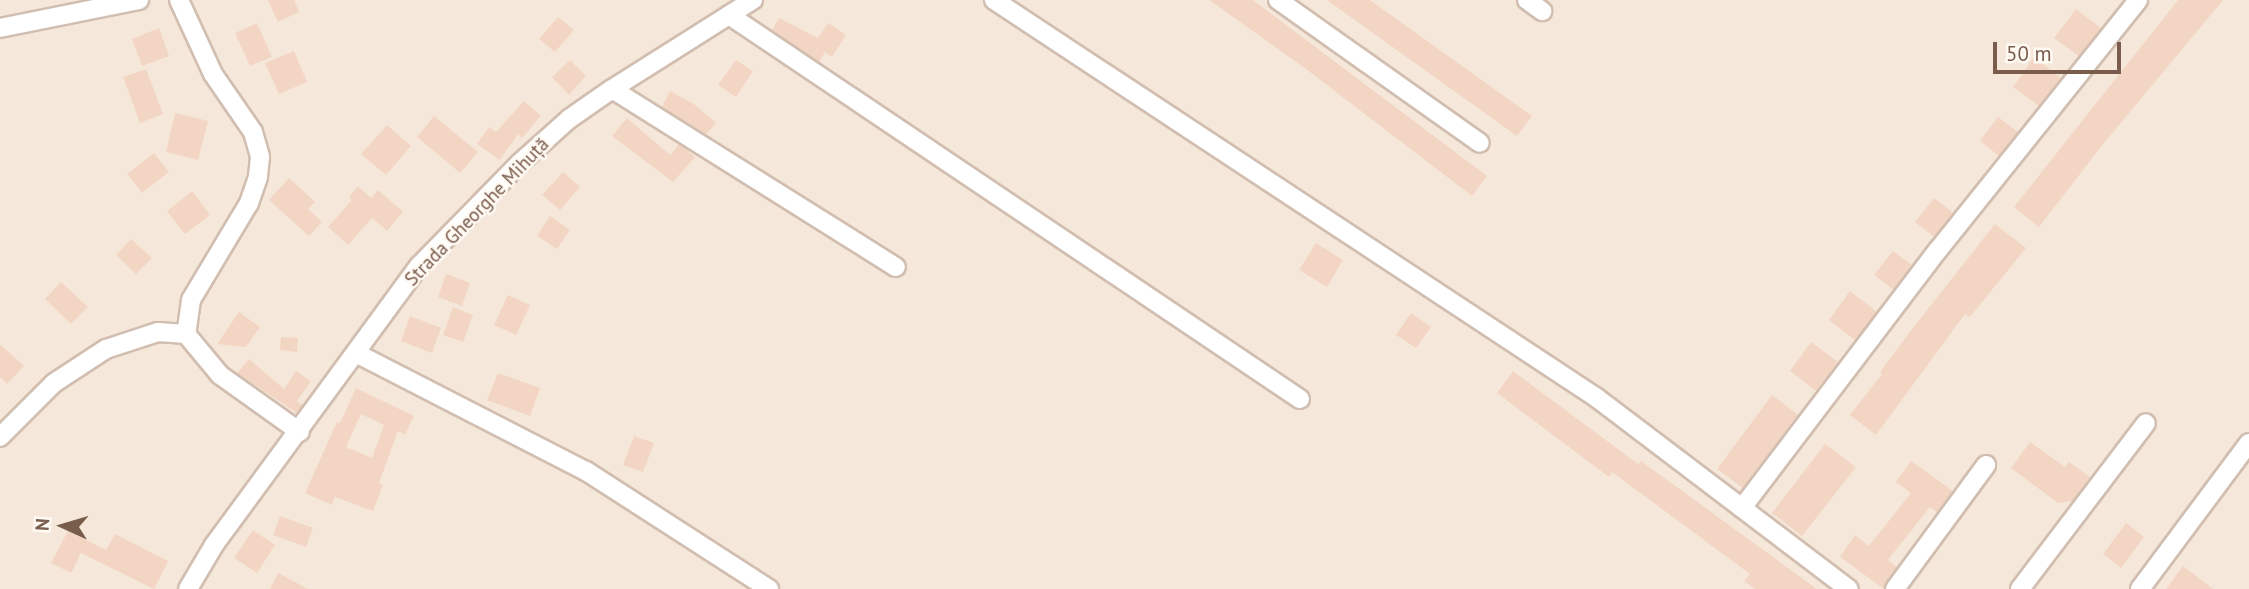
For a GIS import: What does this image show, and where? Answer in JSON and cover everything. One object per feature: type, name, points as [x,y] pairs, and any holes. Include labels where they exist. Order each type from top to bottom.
[{"type":"street","points":[[0,29],[139,0]]},
{"type":"street","points":[[179,0],[213,74],[253,132],[260,157],[258,177],[249,203],[191,300],[186,334]]},
{"type":"street","name":"Strada Gheorghe Mihuță","points":[[188,589],[214,545],[300,432],[419,266],[520,163],[569,119],[753,0]]},
{"type":"street","points":[[994,0],[1597,398],[1849,589]]},
{"type":"street","points":[[1278,0],[1480,143]]},
{"type":"street","points":[[1527,0],[1542,11]]},
{"type":"street","points":[[1742,508],[1938,250],[2138,0]]},
{"type":"street","points":[[729,15],[1300,399]]},
{"type":"street","points":[[612,89],[896,267]]},
{"type":"street","points":[[0,437],[54,383],[106,349],[158,332],[186,334],[220,375],[300,432]]},
{"type":"street","points":[[356,353],[586,471],[769,589]]},
{"type":"street","points":[[2020,589],[2146,423]]},
{"type":"street","points":[[2140,589],[2249,443]]},
{"type":"street","points":[[1895,589],[1986,465]]},
{"type":"shaded area","points":[[0,0],[2249,0],[2249,589],[0,589]]},
{"type":"building","points":[[268,0],[294,0],[299,12],[278,22]]},
{"type":"building","points":[[1209,0],[1253,0],[1487,176],[1472,196],[1306,69]]},
{"type":"building","points":[[1327,0],[1370,0],[1532,116],[1517,136]]},
{"type":"building","points":[[2178,0],[2223,0],[2104,143],[2039,227],[2014,207]]},
{"type":"building","points":[[2076,9],[2101,28],[2079,56],[2054,38]]},
{"type":"building","points":[[558,17],[574,30],[555,52],[539,39]]},
{"type":"building","points":[[779,18],[818,38],[828,23],[846,35],[832,57],[825,52],[819,62],[772,30]]},
{"type":"building","points":[[257,23],[272,57],[250,66],[235,33]]},
{"type":"building","points":[[159,28],[169,56],[142,66],[132,39]]},
{"type":"building","points":[[294,51],[307,82],[279,94],[265,63]]},
{"type":"building","points":[[2034,57],[2061,78],[2039,106],[2013,87]]},
{"type":"building","points":[[570,60],[586,76],[569,95],[552,77]]},
{"type":"building","points":[[736,60],[753,71],[736,97],[718,85]]},
{"type":"building","points":[[146,69],[163,114],[140,123],[123,77]]},
{"type":"building","points":[[670,91],[694,104],[716,123],[706,134],[662,107]]},
{"type":"building","points":[[524,101],[541,116],[522,138],[518,134],[500,160],[477,144],[489,127],[496,132]]},
{"type":"building","points":[[175,113],[208,121],[198,160],[166,152]]},
{"type":"building","points":[[434,116],[478,152],[460,173],[417,137]]},
{"type":"building","points":[[1998,117],[2018,132],[1999,156],[1980,141]]},
{"type":"building","points":[[627,118],[670,155],[679,144],[695,157],[673,182],[612,136]]},
{"type":"building","points":[[387,125],[411,146],[386,175],[361,154]]},
{"type":"building","points":[[154,153],[169,172],[142,193],[127,174]]},
{"type":"building","points":[[563,172],[580,187],[560,210],[542,195]]},
{"type":"building","points":[[289,178],[315,202],[308,209],[322,222],[309,236],[269,200]]},
{"type":"building","points":[[358,186],[371,198],[378,190],[403,212],[387,231],[372,218],[348,245],[328,227],[352,200],[349,197]]},
{"type":"building","points":[[192,191],[210,215],[185,234],[167,211]]},
{"type":"building","points":[[1934,198],[1953,213],[1934,237],[1915,222]]},
{"type":"building","points":[[550,216],[570,230],[557,249],[537,236]]},
{"type":"building","points":[[1995,224],[2026,248],[1970,317],[1965,314],[1876,435],[1850,415],[1912,329]]},
{"type":"building","points":[[131,239],[152,258],[136,274],[116,255]]},
{"type":"building","points":[[1316,243],[1343,260],[1327,287],[1299,270]]},
{"type":"building","points":[[1893,251],[1912,265],[1894,290],[1874,275]]},
{"type":"building","points":[[446,274],[470,283],[462,306],[438,297]]},
{"type":"building","points":[[61,282],[88,307],[71,324],[45,299]]},
{"type":"building","points":[[1850,291],[1877,312],[1855,340],[1829,320]]},
{"type":"building","points":[[508,295],[530,305],[516,335],[494,325]]},
{"type":"building","points":[[453,307],[473,315],[463,342],[443,335]]},
{"type":"building","points":[[239,312],[260,327],[246,347],[217,344]]},
{"type":"building","points":[[1411,313],[1431,327],[1416,348],[1396,335]]},
{"type":"building","points":[[410,316],[441,328],[432,353],[401,341]]},
{"type":"building","points":[[281,337],[298,338],[297,352],[280,350]]},
{"type":"building","points":[[1811,342],[1838,362],[1816,391],[1790,371]]},
{"type":"building","points":[[0,344],[24,366],[7,384],[0,377]]},
{"type":"building","points":[[249,359],[284,389],[296,371],[311,381],[297,401],[303,405],[297,413],[237,373]]},
{"type":"building","points":[[1513,371],[1638,464],[1641,461],[1817,589],[1755,589],[1744,581],[1750,574],[1612,472],[1609,477],[1497,393]]},
{"type":"building","points":[[498,373],[540,388],[530,416],[487,400]]},
{"type":"building","points":[[356,388],[414,416],[405,435],[398,431],[379,483],[383,485],[373,511],[335,497],[332,505],[305,493],[337,422],[340,423]],"holes":[[[361,414],[384,425],[372,458],[346,447]]]},
{"type":"building","points":[[1772,395],[1798,415],[1743,488],[1717,469]]},
{"type":"building","points":[[634,436],[654,443],[643,472],[623,465]]},
{"type":"building","points":[[2030,442],[2065,467],[2069,462],[2090,477],[2073,501],[2058,503],[2011,468]]},
{"type":"building","points":[[1825,444],[1856,467],[1802,536],[1772,513]]},
{"type":"building","points":[[1911,461],[1953,491],[1937,512],[1930,507],[1888,560],[1897,567],[1884,589],[1840,557],[1855,535],[1869,546],[1911,493],[1896,482]]},
{"type":"building","points":[[280,516],[313,528],[306,547],[273,535]]},
{"type":"building","points":[[2126,523],[2144,537],[2121,568],[2103,554]]},
{"type":"building","points":[[253,530],[275,545],[257,573],[234,558]]},
{"type":"building","points":[[68,531],[106,550],[115,534],[168,561],[154,589],[81,553],[71,573],[51,563]]},
{"type":"building","points":[[2183,566],[2213,589],[2166,589]]},
{"type":"building","points":[[278,573],[308,589],[270,589]]}]
